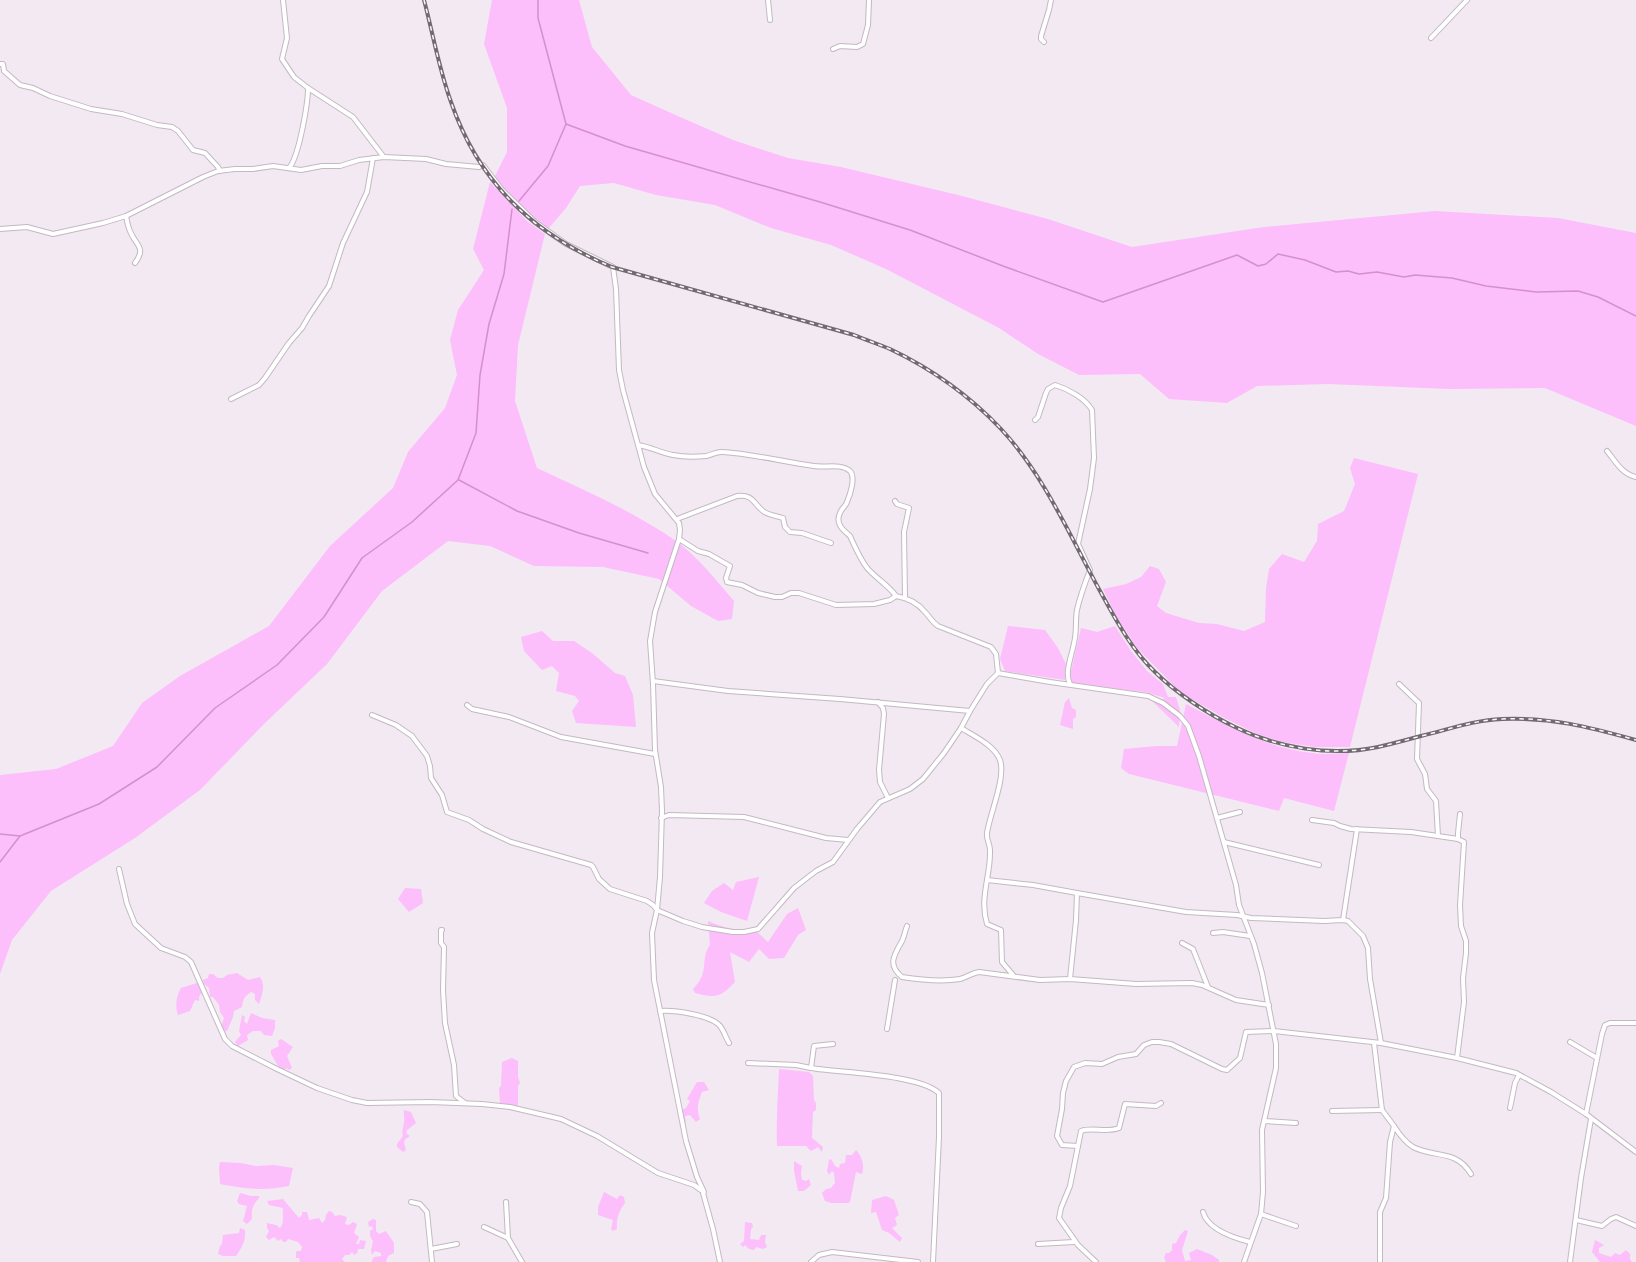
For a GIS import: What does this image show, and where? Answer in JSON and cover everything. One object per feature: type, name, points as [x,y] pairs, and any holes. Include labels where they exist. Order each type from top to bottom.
[{"type":"street","points":[[283,0],[287,38],[282,58],[294,77],[353,117],[384,157]]},
{"type":"street","points":[[768,0],[770,20]]},
{"type":"street","points":[[832,49],[840,46],[857,47],[863,44],[868,25],[869,0]]},
{"type":"street","points":[[1044,42],[1041,36],[1051,0]]},
{"type":"street","points":[[1431,38],[1467,0]]},
{"type":"street","points":[[0,64],[3,64],[4,71],[21,86],[91,109],[122,114],[157,125],[172,127],[194,150],[205,153],[220,171]]},
{"type":"street","points":[[289,169],[297,152],[308,88]]},
{"type":"street","points":[[0,229],[27,227],[53,234],[94,225],[126,216],[186,185],[220,171],[273,166],[301,170],[322,166],[340,166],[359,160],[384,157],[426,159],[446,164],[479,167],[483,165],[502,190],[535,222],[566,244],[612,266],[616,289],[619,370],[623,390],[644,467],[656,494],[677,519],[681,530],[653,620],[650,641],[655,754],[661,787],[662,846],[652,941],[654,980],[686,1141],[704,1192],[720,1262]]},
{"type":"street","points":[[231,399],[259,385],[302,328],[329,285],[344,243],[367,192],[372,158]]},
{"type":"street","points":[[126,216],[130,232],[140,246],[140,254],[135,263]]},
{"type":"street","points":[[1035,420],[1048,389],[1055,385],[1075,394],[1092,410],[1094,458],[1078,544],[1090,570],[1077,610],[1075,642],[1068,675],[1071,685]]},
{"type":"street","points":[[638,445],[652,447],[676,456],[705,456],[722,452],[817,467],[829,465],[849,470],[853,479],[847,503],[839,515],[840,527],[850,536],[867,568],[896,596]]},
{"type":"street","points":[[1607,450],[1623,471],[1636,477]]},
{"type":"street","points":[[677,519],[745,495],[765,513],[783,518],[788,531],[802,533],[831,543]]},
{"type":"street","points":[[895,501],[909,508],[904,532],[905,597]]},
{"type":"street","points":[[372,715],[396,725],[412,736],[427,756],[431,778],[442,795],[447,812],[469,820],[511,842],[591,865],[605,886],[615,892],[647,901],[657,910],[702,927],[733,932],[758,929],[794,888],[833,862],[872,809],[880,802],[902,794],[919,783],[962,728],[987,684],[998,673],[999,664],[991,647],[938,626],[918,604],[905,597],[896,596],[883,603],[836,605],[799,593],[779,597],[760,594],[742,585],[726,581],[730,566],[709,554],[698,551],[680,539]]},
{"type":"street","points":[[998,673],[1148,696],[1158,700],[1186,722],[1224,842],[1239,905],[1262,973],[1276,1044],[1276,1068],[1261,1142],[1263,1185],[1261,1214],[1244,1262]]},
{"type":"street","points":[[653,681],[728,692],[794,695],[970,711]]},
{"type":"street","points":[[1400,684],[1419,703],[1417,759],[1425,774],[1427,789],[1436,801],[1438,836]]},
{"type":"street","points":[[878,702],[884,714],[880,782],[888,798]]},
{"type":"street","points":[[467,705],[472,709],[509,717],[551,734],[655,754]]},
{"type":"street","points":[[962,728],[997,754],[1002,770],[986,834],[990,848],[983,900],[986,923],[1002,930],[1002,962],[1016,977]]},
{"type":"street","points":[[1217,818],[1240,812]]},
{"type":"street","points":[[1458,839],[1460,814]]},
{"type":"street","points":[[661,818],[669,815],[744,817],[826,838],[849,840]]},
{"type":"street","points":[[1312,820],[1357,829],[1438,836],[1464,842],[1460,905],[1466,941],[1464,1002],[1457,1058]]},
{"type":"street","points":[[1343,920],[1357,829]]},
{"type":"street","points":[[1224,842],[1319,865]]},
{"type":"street","points":[[119,869],[127,904],[135,924],[161,948],[185,957],[191,962],[221,1032],[232,1046],[317,1088],[352,1100],[367,1103],[430,1102],[510,1107],[561,1119],[597,1136],[658,1173],[694,1185],[704,1192]]},
{"type":"street","points":[[987,880],[1033,885],[1186,912],[1237,915],[1244,918],[1343,920],[1350,923],[1366,941],[1381,1043]]},
{"type":"street","points":[[1070,978],[1077,893]]},
{"type":"street","points":[[907,926],[896,948],[893,962],[900,976],[925,980],[956,979],[979,972],[1040,980],[1070,978],[1124,984],[1192,983],[1208,987],[1236,1000],[1269,1005]]},
{"type":"street","points":[[442,930],[445,1023],[454,1065],[456,1096],[466,1104]]},
{"type":"street","points":[[1214,933],[1250,936]]},
{"type":"street","points":[[1182,943],[1192,949],[1208,987]]},
{"type":"street","points":[[887,1029],[896,980]]},
{"type":"street","points":[[660,1011],[693,1014],[714,1022],[721,1027],[729,1043]]},
{"type":"street","points":[[1586,1114],[1606,1024],[1636,1023]]},
{"type":"street","points":[[1078,1146],[1062,1144],[1057,1136],[1064,1088],[1074,1066],[1085,1063],[1102,1064],[1118,1057],[1136,1054],[1144,1045],[1159,1042],[1171,1044],[1227,1070],[1240,1058],[1245,1033],[1274,1031],[1381,1043],[1457,1058],[1519,1075],[1586,1114],[1636,1152]]},
{"type":"street","points":[[1570,1042],[1597,1058]]},
{"type":"street","points":[[1374,1043],[1382,1110],[1400,1136],[1412,1146],[1460,1160],[1471,1173]]},
{"type":"street","points":[[811,1068],[814,1046],[833,1044]]},
{"type":"street","points":[[748,1063],[796,1065],[879,1076],[909,1081],[939,1093],[933,1262]]},
{"type":"street","points":[[1510,1108],[1519,1075]]},
{"type":"street","points":[[1096,1262],[1088,1257],[1075,1242],[1059,1218],[1070,1186],[1082,1130],[1111,1131],[1119,1128],[1125,1104],[1156,1106],[1161,1103]]},
{"type":"street","points":[[1332,1111],[1382,1110]]},
{"type":"street","points":[[1570,1262],[1591,1119]]},
{"type":"street","points":[[1264,1121],[1296,1124]]},
{"type":"street","points":[[1380,1262],[1380,1212],[1386,1198],[1390,1142],[1394,1126]]},
{"type":"street","points":[[411,1202],[420,1204],[426,1212],[432,1262]]},
{"type":"street","points":[[506,1202],[508,1238],[522,1262]]},
{"type":"street","points":[[1203,1212],[1209,1224],[1250,1242]]},
{"type":"street","points":[[1261,1214],[1296,1226]]},
{"type":"street","points":[[1576,1220],[1602,1226],[1616,1217],[1636,1226]]},
{"type":"street","points":[[484,1227],[508,1238]]},
{"type":"street","points":[[1038,1244],[1075,1242]]},
{"type":"street","points":[[431,1249],[457,1244]]},
{"type":"street","points":[[811,1262],[819,1256],[832,1252],[918,1262]]},
{"type":"shaded area","points":[[492,0],[579,0],[592,47],[631,95],[733,140],[788,158],[841,167],[1048,219],[1132,247],[1264,227],[1435,211],[1558,218],[1636,233],[1636,426],[1545,388],[1449,389],[1328,384],[1257,386],[1227,403],[1169,399],[1140,374],[1079,375],[1038,354],[999,328],[886,269],[831,245],[771,228],[715,205],[656,195],[614,183],[580,186],[566,208],[548,229],[519,205],[494,178],[507,152],[507,108],[484,44]]},
{"type":"shaded area","points":[[490,182],[527,221],[545,234],[518,345],[515,401],[537,468],[626,511],[684,547],[734,601],[732,619],[718,621],[691,606],[659,579],[603,567],[534,566],[490,546],[448,541],[382,591],[327,664],[200,790],[135,838],[51,891],[12,940],[0,974],[0,775],[56,769],[113,746],[142,703],[180,676],[269,626],[330,546],[393,488],[408,452],[445,408],[457,375],[450,340],[458,310],[484,270],[473,249]]},
{"type":"shaded area","points":[[1354,458],[1418,474],[1350,747],[1315,747],[1282,742],[1257,734],[1226,719],[1175,687],[1137,648],[1116,616],[1103,589],[1126,584],[1141,577],[1150,566],[1159,569],[1166,582],[1157,606],[1166,613],[1199,623],[1217,624],[1244,631],[1265,622],[1269,569],[1282,554],[1304,562],[1317,541],[1318,524],[1344,511],[1355,484],[1350,468]]},
{"type":"shaded area","points":[[1008,626],[1045,630],[1066,664],[1065,680],[1005,671],[1000,659]]},
{"type":"shaded area","points":[[1115,626],[1147,671],[1163,684],[1168,697],[1176,697],[1180,710],[1179,727],[1153,702],[1165,698],[1145,692],[1073,685],[1070,675],[1081,628],[1097,632]]},
{"type":"shaded area","points":[[542,631],[553,641],[574,641],[615,673],[625,676],[633,695],[636,727],[576,723],[572,711],[579,701],[575,696],[556,691],[559,673],[552,666],[542,670],[524,651],[521,637]]},
{"type":"shaded area","points":[[1069,698],[1072,708],[1076,710],[1073,729],[1060,725],[1065,702]]},
{"type":"shaded area","points":[[1186,704],[1262,741],[1317,754],[1349,753],[1334,811],[1284,798],[1279,811],[1129,774],[1121,768],[1124,749],[1177,746]]},
{"type":"shaded area","points":[[759,877],[747,921],[704,903],[712,891],[724,883],[733,890],[736,882]]},
{"type":"shaded area","points":[[405,888],[421,889],[423,903],[409,912],[398,899]]},
{"type":"shaded area","points":[[798,908],[806,930],[798,935],[784,958],[769,959],[759,949],[749,962],[730,952],[735,982],[721,994],[708,996],[695,993],[693,989],[702,977],[705,956],[710,945],[708,921],[720,926],[755,930],[768,942],[787,914]]},
{"type":"shaded area","points":[[237,973],[248,980],[260,977],[263,984],[262,993],[259,1004],[255,1000],[255,994],[251,992],[247,995],[242,1007],[234,1011],[227,1031],[222,1030],[224,1018],[219,1005],[213,997],[210,997],[209,988],[203,980],[208,978],[209,974],[223,978]]},
{"type":"shaded area","points":[[197,983],[202,989],[199,1001],[195,1000],[190,1011],[178,1015],[176,1002],[181,988]]},
{"type":"shaded area","points":[[251,1013],[275,1020],[272,1036],[264,1035],[261,1031],[253,1031],[247,1035],[248,1040],[238,1046],[235,1042],[241,1035],[239,1031],[242,1015],[247,1024]]},
{"type":"shaded area","points":[[281,1039],[293,1047],[287,1056],[292,1068],[289,1070],[280,1069],[271,1054],[271,1050],[279,1046],[278,1041]]},
{"type":"shaded area","points":[[512,1058],[518,1061],[520,1083],[518,1106],[500,1105],[502,1062]]},
{"type":"shaded area","points":[[779,1069],[809,1072],[813,1076],[816,1110],[813,1112],[812,1138],[823,1147],[822,1152],[818,1147],[811,1151],[806,1146],[777,1146]]},
{"type":"shaded area","points":[[697,1082],[704,1082],[709,1090],[702,1092],[699,1099],[700,1119],[696,1122],[690,1115],[685,1116],[686,1123],[682,1123],[679,1111],[686,1108],[690,1101],[687,1099]]},
{"type":"shaded area","points":[[404,1110],[411,1112],[416,1123],[406,1131],[409,1137],[405,1139],[406,1150],[403,1152],[397,1144],[403,1136]]},
{"type":"shaded area","points":[[856,1150],[862,1161],[863,1171],[862,1174],[856,1172],[850,1202],[825,1201],[822,1193],[835,1183],[834,1173],[832,1171],[829,1175],[827,1171],[829,1160],[831,1159],[839,1168],[840,1164],[845,1163],[846,1155],[852,1155]]},
{"type":"shaded area","points":[[794,1161],[802,1166],[802,1180],[809,1179],[811,1185],[804,1191],[798,1191]]},
{"type":"shaded area","points":[[220,1162],[293,1168],[289,1186],[246,1188],[220,1184]]},
{"type":"shaded area","points":[[604,1192],[617,1199],[620,1195],[624,1197],[625,1203],[618,1215],[617,1229],[613,1231],[611,1229],[613,1220],[598,1215],[598,1207]]},
{"type":"shaded area","points":[[240,1193],[259,1196],[253,1207],[252,1219],[247,1224],[243,1221],[247,1206],[237,1201]]},
{"type":"shaded area","points":[[886,1196],[894,1200],[899,1215],[895,1218],[897,1225],[892,1228],[902,1238],[900,1242],[882,1230],[876,1212],[871,1213],[872,1200]]},
{"type":"shaded area","points":[[283,1199],[299,1218],[302,1212],[307,1212],[309,1220],[319,1218],[322,1223],[329,1211],[335,1216],[347,1217],[345,1224],[349,1225],[353,1222],[357,1224],[354,1233],[359,1237],[356,1244],[359,1244],[360,1240],[366,1241],[364,1249],[358,1249],[354,1255],[352,1252],[345,1255],[342,1259],[345,1262],[300,1262],[299,1258],[296,1258],[296,1252],[301,1251],[302,1247],[298,1242],[288,1239],[286,1242],[281,1239],[278,1241],[274,1237],[269,1240],[266,1237],[269,1231],[267,1223],[280,1228],[283,1219],[283,1208],[269,1205],[267,1201]]},
{"type":"shaded area","points":[[376,1220],[376,1231],[379,1234],[386,1231],[394,1243],[394,1253],[388,1256],[386,1262],[372,1262],[374,1257],[381,1256],[381,1253],[375,1251],[372,1255],[373,1241],[370,1231],[373,1229],[372,1226],[369,1227],[368,1222]]},
{"type":"shaded area","points":[[745,1222],[752,1223],[750,1239],[759,1240],[761,1235],[766,1235],[767,1247],[763,1249],[756,1247],[754,1250],[740,1244],[744,1241]]},
{"type":"shaded area","points":[[240,1228],[245,1230],[245,1237],[236,1256],[218,1254],[223,1235],[239,1233]]},
{"type":"shaded area","points":[[1185,1230],[1188,1231],[1182,1250],[1185,1261],[1191,1260],[1189,1253],[1197,1249],[1212,1255],[1219,1262],[1166,1262],[1164,1257],[1166,1253],[1172,1250],[1172,1244],[1176,1243]]},
{"type":"shaded area","points":[[1595,1240],[1604,1245],[1599,1248],[1599,1253],[1611,1257],[1615,1253],[1620,1255],[1626,1250],[1632,1262],[1600,1262],[1592,1252]]},
{"type":"waterway","points":[[519,201],[548,166],[566,124],[538,18],[538,0]]},
{"type":"waterway","points":[[566,124],[625,146],[910,230],[1103,302],[1237,255],[1258,266],[1266,264],[1278,254],[1305,260],[1336,272],[1348,271],[1359,274],[1377,272],[1404,277],[1415,275],[1452,278],[1486,286],[1536,292],[1578,291],[1598,297],[1636,316]]},
{"type":"waterway","points":[[0,862],[20,836],[99,804],[157,767],[215,708],[277,665],[324,617],[362,558],[412,522],[458,480],[476,433],[480,375],[489,324],[504,274],[512,209]]},
{"type":"waterway","points":[[459,480],[517,511],[579,533],[648,553]]},
{"type":"waterway","points":[[0,834],[20,836]]},
{"type":"railway","points":[[424,0],[443,77],[463,131],[493,181],[512,202],[557,239],[612,267],[854,335],[890,349],[949,384],[1001,429],[1030,466],[1124,634],[1146,663],[1163,680],[1203,709],[1235,727],[1269,740],[1323,751],[1378,747],[1471,723],[1502,719],[1570,724],[1636,740]]}]
